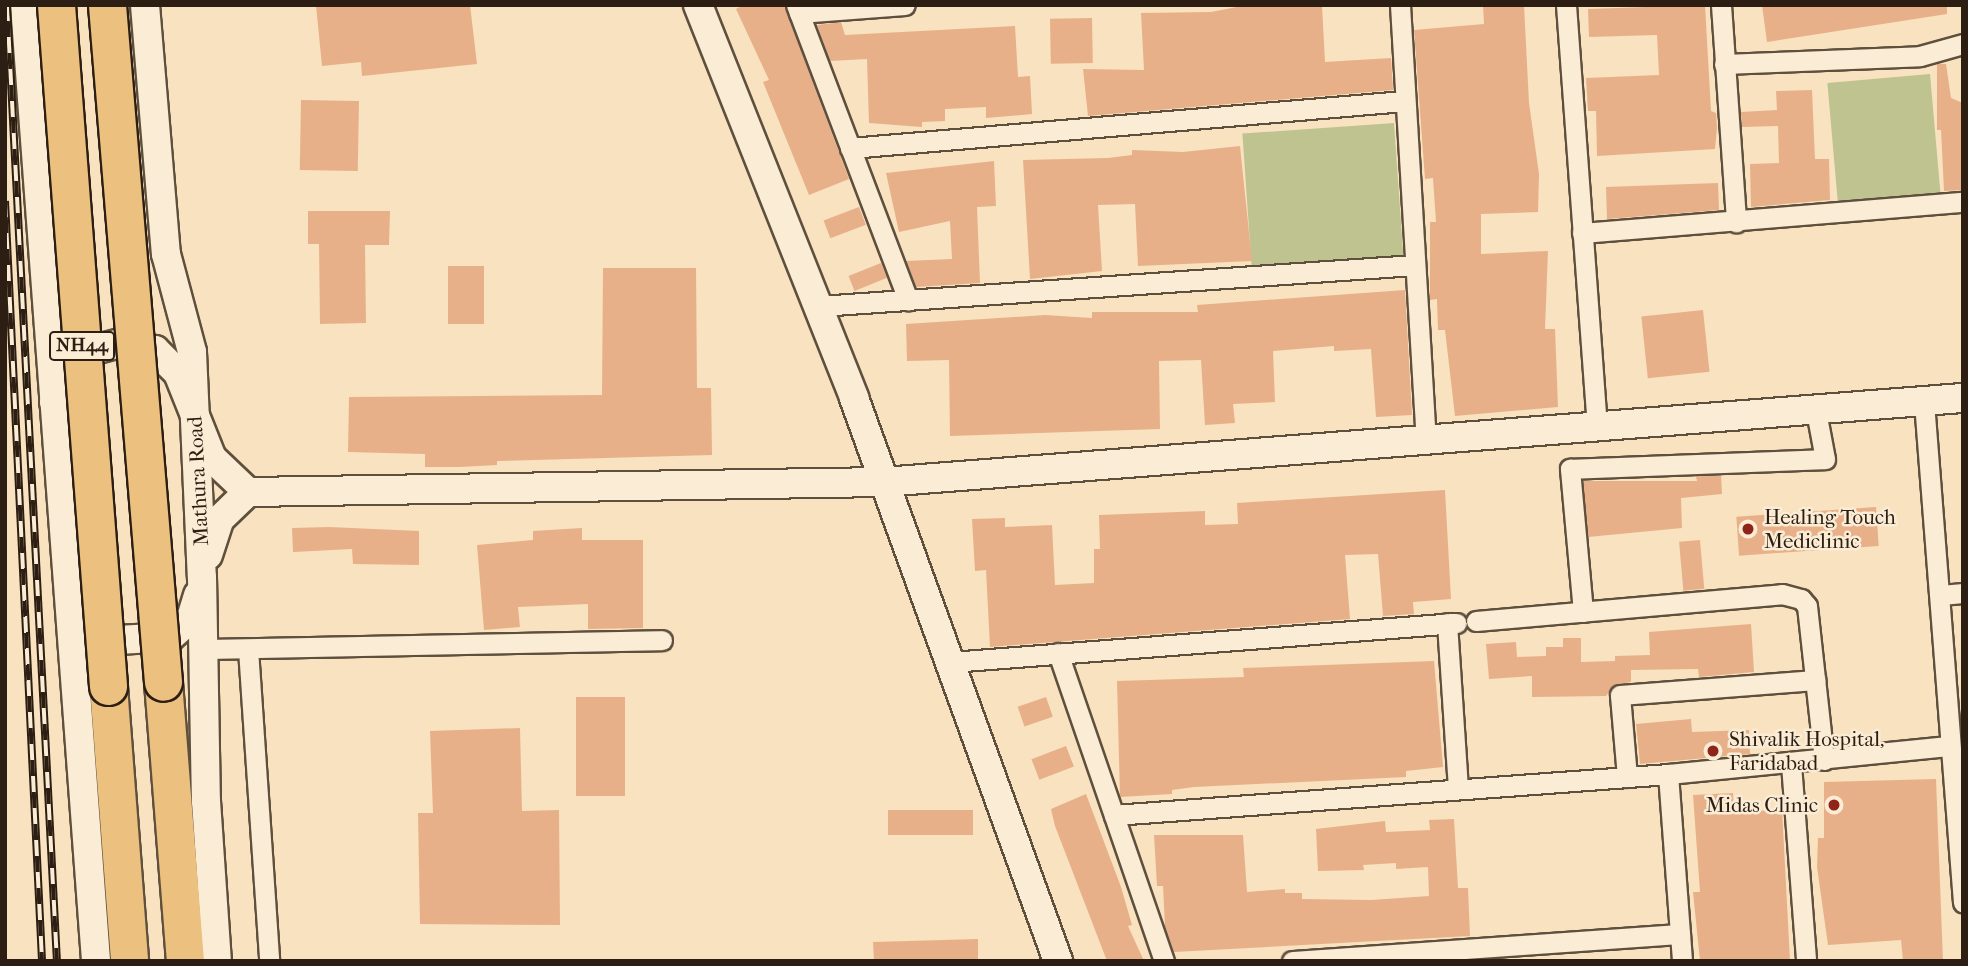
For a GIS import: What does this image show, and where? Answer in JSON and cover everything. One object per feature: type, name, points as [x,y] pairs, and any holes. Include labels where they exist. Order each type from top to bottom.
[{"type":"highway","name":"NH44","points":[[56,5],[129,961]]},
{"type":"highway","name":"NH44","points":[[107,5],[185,961]]},
{"type":"street","points":[[25,5],[96,961]]},
{"type":"street","name":"Mathura Road","points":[[145,5],[166,254],[192,352],[202,577],[204,711],[217,961]]},
{"type":"street","points":[[698,5],[819,306],[1058,961]]},
{"type":"street","points":[[905,5],[798,9],[908,300]]},
{"type":"street","points":[[1400,5],[1426,441]]},
{"type":"street","points":[[1566,5],[1597,430]]},
{"type":"street","points":[[1720,5],[1736,222]]},
{"type":"street","points":[[1724,64],[1920,56],[1963,44]]},
{"type":"street","points":[[850,148],[1404,101]]},
{"type":"street","points":[[1583,233],[1963,202]]},
{"type":"street","points":[[819,306],[1414,265]]},
{"type":"street","points":[[54,402],[72,367],[94,350],[121,343],[155,350],[168,360],[195,412],[212,458],[248,492]]},
{"type":"street","points":[[67,589],[86,632],[106,639],[170,637],[183,629],[191,618],[220,519],[248,492],[883,482],[1597,430],[1963,398]]},
{"type":"street","points":[[1924,402],[1963,901]]},
{"type":"street","points":[[1583,612],[1570,469],[1825,459],[1816,411]]},
{"type":"street","points":[[1941,595],[1963,593]]},
{"type":"street","points":[[1476,621],[1782,594],[1801,598],[1807,606],[1824,760]]},
{"type":"street","points":[[950,662],[1452,623],[1458,788]]},
{"type":"street","points":[[203,649],[662,640]]},
{"type":"street","points":[[248,649],[269,961]]},
{"type":"street","points":[[1058,653],[1164,961]]},
{"type":"street","points":[[73,660],[65,675],[63,723],[80,961]]},
{"type":"street","points":[[1627,777],[1620,695],[1815,680]]},
{"type":"street","points":[[204,711],[216,722],[235,961]]},
{"type":"street","points":[[1114,815],[1791,764],[1950,746]]},
{"type":"street","points":[[1791,764],[1806,961]]},
{"type":"street","points":[[1668,774],[1682,961]]},
{"type":"street","points":[[1292,961],[1387,958],[1680,934]]},
{"type":"green space","points":[[1930,74],[1941,199],[1838,208],[1827,83]]},
{"type":"green space","points":[[1394,123],[1403,257],[1252,267],[1242,134]]},
{"type":"building","points":[[316,5],[470,5],[477,64],[362,76],[361,62],[322,66]]},
{"type":"building","points":[[744,5],[784,5],[849,179],[809,195],[763,82],[769,80],[736,9]]},
{"type":"building","points":[[1247,5],[1322,5],[1325,62],[1391,58],[1393,90],[1088,116],[1083,69],[1144,70],[1141,13],[1211,12]]},
{"type":"building","points":[[1483,5],[1524,5],[1529,103],[1539,174],[1538,212],[1481,214],[1481,254],[1548,251],[1545,329],[1555,329],[1558,407],[1455,416],[1445,330],[1438,330],[1437,299],[1430,300],[1430,222],[1436,222],[1433,178],[1425,179],[1414,30],[1484,24]]},
{"type":"building","points":[[1705,5],[1711,111],[1716,113],[1715,149],[1597,156],[1596,111],[1588,111],[1586,78],[1659,75],[1657,35],[1589,37],[1588,9]]},
{"type":"building","points":[[1762,5],[1947,5],[1947,14],[1767,42]]},
{"type":"building","points":[[1092,18],[1093,63],[1051,64],[1050,19]]},
{"type":"building","points":[[841,22],[845,35],[1015,26],[1018,77],[1030,76],[1032,114],[986,118],[986,107],[945,109],[945,121],[922,122],[922,127],[869,123],[867,59],[830,61],[817,25]]},
{"type":"building","points":[[1937,64],[1946,64],[1951,98],[1963,103],[1963,190],[1944,191],[1941,130],[1937,130]]},
{"type":"building","points":[[1812,90],[1815,159],[1829,159],[1830,200],[1751,207],[1750,164],[1779,163],[1778,126],[1742,127],[1741,112],[1777,110],[1776,91]]},
{"type":"building","points":[[301,100],[359,101],[358,171],[300,170]]},
{"type":"building","points":[[1240,146],[1252,261],[1138,266],[1135,204],[1098,205],[1102,271],[1030,279],[1023,160],[1108,158],[1132,155],[1132,150],[1183,152]]},
{"type":"building","points":[[994,161],[996,206],[977,207],[980,283],[916,287],[906,261],[952,259],[950,221],[899,232],[886,173]]},
{"type":"building","points":[[1718,183],[1719,210],[1607,219],[1606,187]]},
{"type":"building","points":[[859,207],[866,225],[830,238],[824,221]]},
{"type":"building","points":[[308,211],[390,211],[389,245],[365,245],[366,323],[320,324],[319,244],[308,244]]},
{"type":"building","points":[[881,263],[887,278],[855,291],[849,276]]},
{"type":"building","points":[[448,266],[484,266],[484,324],[448,324]]},
{"type":"building","points":[[603,268],[696,268],[697,388],[711,388],[712,455],[497,461],[497,465],[425,467],[425,454],[348,452],[349,397],[602,395]]},
{"type":"building","points":[[1405,290],[1412,415],[1376,417],[1371,349],[1334,351],[1334,346],[1273,351],[1275,402],[1233,404],[1235,423],[1205,425],[1201,360],[1159,361],[1160,429],[950,436],[949,360],[907,361],[906,324],[1045,315],[1092,318],[1092,312],[1198,312],[1197,305]]},
{"type":"building","points":[[1703,310],[1709,372],[1648,378],[1641,316]]},
{"type":"building","points":[[1721,475],[1722,494],[1681,498],[1682,528],[1588,537],[1583,481],[1697,481],[1696,476]]},
{"type":"building","points":[[1445,490],[1451,599],[1413,602],[1414,614],[1383,616],[1378,554],[1345,555],[1350,619],[990,647],[986,570],[975,571],[972,519],[1005,518],[1005,527],[1052,525],[1055,585],[1094,583],[1094,549],[1100,549],[1099,515],[1205,511],[1205,525],[1238,524],[1237,503]]},
{"type":"building","points":[[1876,507],[1879,546],[1739,556],[1736,517]]},
{"type":"building","points":[[292,528],[419,531],[419,565],[353,564],[352,549],[293,552]]},
{"type":"building","points":[[582,528],[582,540],[643,540],[643,628],[588,629],[588,604],[518,607],[520,627],[484,630],[477,545],[533,540],[533,531]]},
{"type":"building","points":[[1700,540],[1704,589],[1683,591],[1679,542]]},
{"type":"building","points":[[1751,624],[1754,672],[1699,677],[1698,669],[1631,670],[1631,682],[1614,685],[1606,696],[1532,697],[1532,676],[1489,679],[1486,644],[1516,642],[1517,657],[1546,656],[1546,647],[1563,647],[1563,638],[1581,638],[1581,662],[1615,661],[1615,656],[1650,655],[1649,632]]},
{"type":"building","points":[[1434,661],[1443,767],[1406,771],[1406,777],[1194,787],[1172,790],[1172,794],[1120,797],[1117,681],[1244,677],[1243,668]]},
{"type":"building","points":[[576,697],[625,697],[625,796],[576,796]]},
{"type":"building","points":[[1046,697],[1053,717],[1024,727],[1018,707]]},
{"type":"building","points":[[1691,719],[1692,732],[1749,730],[1750,754],[1640,764],[1636,724]]},
{"type":"building","points":[[520,728],[522,811],[559,810],[560,925],[420,924],[418,813],[433,813],[430,731]]},
{"type":"building","points":[[1066,746],[1074,767],[1039,780],[1031,759]]},
{"type":"building","points":[[1936,779],[1943,961],[1903,961],[1901,940],[1828,945],[1817,867],[1818,838],[1824,838],[1824,782]]},
{"type":"building","points":[[1733,793],[1734,813],[1782,809],[1790,961],[1700,961],[1693,892],[1700,892],[1693,795]]},
{"type":"building","points":[[1086,794],[1121,887],[1132,925],[1128,926],[1144,961],[1107,961],[1055,826],[1051,809]]},
{"type":"building","points":[[888,810],[973,810],[973,835],[888,835]]},
{"type":"building","points":[[1454,819],[1458,888],[1468,888],[1470,936],[1174,952],[1165,927],[1163,886],[1157,886],[1154,835],[1243,835],[1247,892],[1285,889],[1285,893],[1302,893],[1302,899],[1371,900],[1429,896],[1428,867],[1396,869],[1396,863],[1363,865],[1364,870],[1318,871],[1316,829],[1385,821],[1386,832],[1430,830],[1429,820]]},
{"type":"building","points":[[978,939],[978,961],[874,961],[873,942]]},
{"type":"railway","points":[[7,5],[57,961]]},
{"type":"railway","points":[[5,201],[42,961]]},
{"type":"place","name":"Healing Touch Mediclinic","points":[[1748,529]]},
{"type":"place","name":"Shivalik Hospital, Faridabad","points":[[1713,751]]},
{"type":"place","name":"Midas Clinic","points":[[1834,805]]}]
